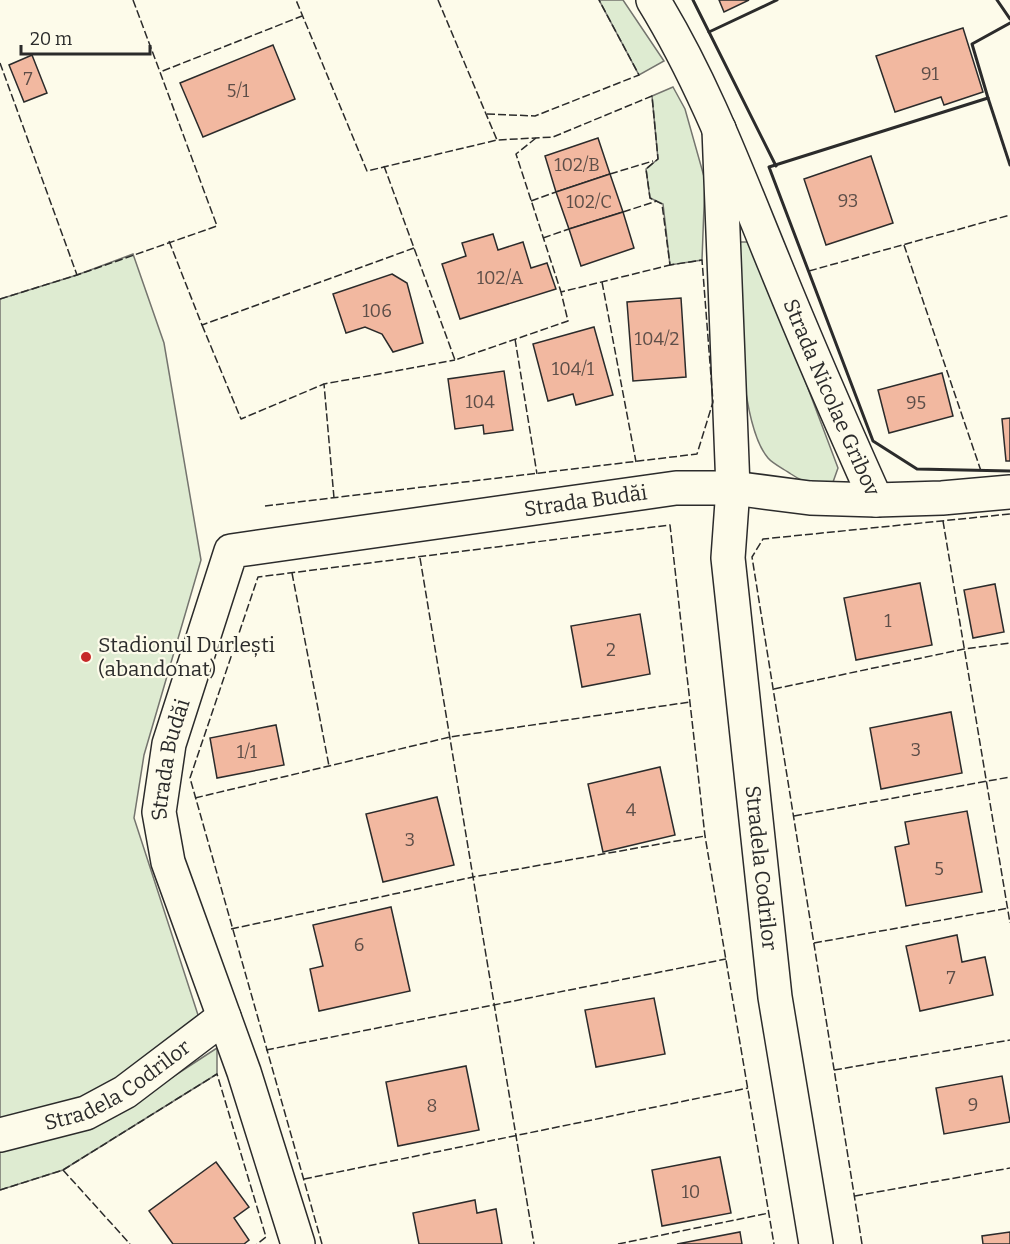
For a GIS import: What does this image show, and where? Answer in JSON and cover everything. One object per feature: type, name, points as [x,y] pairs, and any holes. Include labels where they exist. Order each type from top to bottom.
[{"type":"street","name":"Strada Nicolae Gribov","points":[[653,0],[669,26],[719,129],[809,350],[876,500],[810,498],[733,488],[719,129]]},
{"type":"street","name":"Strada Budăi","points":[[298,1244],[224,1017],[168,862],[159,812],[169,744],[231,552],[676,488],[733,488]]},
{"type":"street","name":"Stradela Codrilor","points":[[733,488],[728,558],[746,738],[775,997],[816,1244]]},
{"type":"street","points":[[876,500],[942,498],[1010,492]]},
{"type":"street","name":"Stradela Codrilor","points":[[0,1135],[86,1113],[125,1092],[224,1017]]},
{"type":"green space","points":[[599,0],[623,0],[664,61],[639,75]]},
{"type":"green space","points":[[673,87],[685,109],[705,180],[702,260],[670,265],[663,204],[650,198],[646,169],[658,159],[652,96]]},
{"type":"green space","points":[[741,242],[753,242],[838,468],[833,482],[811,483],[796,477],[770,460],[758,441],[745,388],[739,325],[736,247]]},
{"type":"green space","name":"Stadionul Durlești (abandonat)","points":[[133,254],[164,343],[201,560],[144,755],[134,818],[199,1018],[120,1080],[81,1099],[0,1118],[0,299],[77,275]]},
{"type":"green space","points":[[217,1048],[217,1074],[63,1170],[0,1190],[0,1149],[148,1093]]},
{"type":"building","points":[[719,0],[749,0],[724,12]]},
{"type":"building","points":[[963,28],[983,92],[944,105],[941,97],[895,112],[876,56]]},
{"type":"building","points":[[273,45],[295,99],[203,137],[180,83]]},
{"type":"building","points":[[32,55],[47,93],[24,102],[9,65]]},
{"type":"building","points":[[598,138],[610,174],[556,192],[545,156]]},
{"type":"building","points":[[871,156],[893,223],[826,245],[804,179]]},
{"type":"building","points":[[610,174],[623,212],[569,229],[556,192]]},
{"type":"building","points":[[623,212],[634,248],[581,266],[569,229]]},
{"type":"building","points":[[493,234],[498,250],[523,242],[531,268],[547,263],[556,289],[460,319],[442,264],[466,256],[462,243]]},
{"type":"building","points":[[392,274],[407,283],[423,343],[393,352],[382,334],[365,327],[346,333],[333,294]]},
{"type":"building","points":[[681,298],[686,377],[633,381],[627,302]]},
{"type":"building","points":[[594,327],[613,395],[576,405],[573,394],[548,401],[533,344]]},
{"type":"building","points":[[504,371],[513,430],[484,434],[483,425],[455,429],[448,379]]},
{"type":"building","points":[[942,373],[953,416],[889,433],[878,390]]},
{"type":"building","points":[[1010,418],[1010,461],[1006,461],[1002,419]]},
{"type":"building","points":[[920,583],[932,645],[856,660],[844,598]]},
{"type":"building","points":[[995,584],[1004,632],[973,638],[964,590]]},
{"type":"building","points":[[640,614],[650,674],[582,687],[571,626]]},
{"type":"building","points":[[951,712],[962,773],[881,789],[870,728]]},
{"type":"building","points":[[276,725],[284,765],[217,778],[210,738]]},
{"type":"building","points":[[660,767],[675,835],[603,852],[588,784]]},
{"type":"building","points":[[437,797],[454,865],[383,882],[366,814]]},
{"type":"building","points":[[967,811],[982,892],[906,906],[895,847],[909,844],[905,822]]},
{"type":"building","points":[[391,907],[410,991],[319,1011],[310,969],[323,966],[313,925]]},
{"type":"building","points":[[957,935],[962,962],[985,957],[993,995],[920,1011],[906,946]]},
{"type":"building","points":[[654,998],[665,1054],[596,1067],[585,1010]]},
{"type":"building","points":[[466,1066],[479,1130],[398,1146],[386,1082]]},
{"type":"building","points":[[1002,1076],[1010,1122],[944,1134],[936,1088]]},
{"type":"building","points":[[720,1157],[731,1213],[662,1226],[652,1170]]},
{"type":"building","points":[[216,1162],[249,1207],[234,1218],[249,1240],[244,1244],[173,1244],[149,1211]]},
{"type":"building","points":[[475,1200],[477,1213],[496,1209],[502,1244],[419,1244],[413,1213]]},
{"type":"building","points":[[740,1232],[742,1244],[677,1244]]},
{"type":"building","points":[[1010,1232],[1010,1244],[983,1244],[982,1236]]},
{"type":"fence","points":[[133,0],[160,72]]},
{"type":"fence","points":[[265,506],[697,454],[713,402],[702,260],[670,265],[662,204],[650,198],[646,169],[658,159],[652,96],[553,137],[497,140],[367,171],[296,0]]},
{"type":"fence","points":[[438,0],[497,140]]},
{"type":"fence","points":[[487,114],[535,116],[639,75],[599,0]]},
{"type":"fence","points":[[0,299],[77,275],[217,226],[160,72],[302,16]]},
{"type":"fence","points":[[0,63],[77,275]]},
{"type":"fence","points":[[536,138],[516,154],[561,292]]},
{"type":"fence","points":[[610,174],[653,161]]},
{"type":"fence","points":[[384,166],[455,360],[568,321],[561,292],[670,265]]},
{"type":"fence","points":[[531,201],[556,192]]},
{"type":"fence","points":[[623,212],[657,201]]},
{"type":"fence","points":[[809,271],[1010,215]]},
{"type":"fence","points":[[543,238],[569,229]]},
{"type":"fence","points":[[169,241],[202,325],[414,248]]},
{"type":"fence","points":[[904,245],[981,471]]},
{"type":"fence","points":[[602,282],[636,462]]},
{"type":"fence","points":[[202,325],[241,419],[324,384]]},
{"type":"fence","points":[[515,339],[537,474]]},
{"type":"fence","points":[[334,498],[324,384],[455,360]]},
{"type":"fence","points":[[862,1244],[752,557],[763,539],[1010,514]]},
{"type":"fence","points":[[943,521],[1010,923]]},
{"type":"fence","points":[[322,1244],[190,778],[258,577],[670,525],[705,836],[774,1244]]},
{"type":"fence","points":[[420,558],[534,1244]]},
{"type":"fence","points":[[292,573],[329,766]]},
{"type":"fence","points":[[774,689],[964,649],[1010,643]]},
{"type":"fence","points":[[195,798],[450,737],[690,702]]},
{"type":"fence","points":[[794,816],[1010,777]]},
{"type":"fence","points":[[231,929],[473,877],[705,836]]},
{"type":"fence","points":[[814,943],[1009,908]]},
{"type":"fence","points":[[266,1050],[726,959]]},
{"type":"fence","points":[[834,1070],[1010,1040]]},
{"type":"fence","points":[[0,1190],[63,1170],[217,1074],[266,1237],[257,1244]]},
{"type":"fence","points":[[304,1179],[748,1088]]},
{"type":"fence","points":[[855,1196],[1010,1168]]},
{"type":"fence","points":[[63,1170],[130,1244]]},
{"type":"fence","points":[[618,1244],[769,1213]]},
{"type":"wall","points":[[693,0],[776,166]]},
{"type":"wall","points":[[709,32],[777,0]]},
{"type":"wall","points":[[997,0],[1010,19]]},
{"type":"wall","points":[[1010,23],[972,44],[988,98],[769,167],[873,441],[917,469],[1010,471]]},
{"type":"wall","points":[[988,98],[1010,165]]},
{"type":"place","name":"Stadionul Durlești (abandonat)","points":[[86,657]]}]
